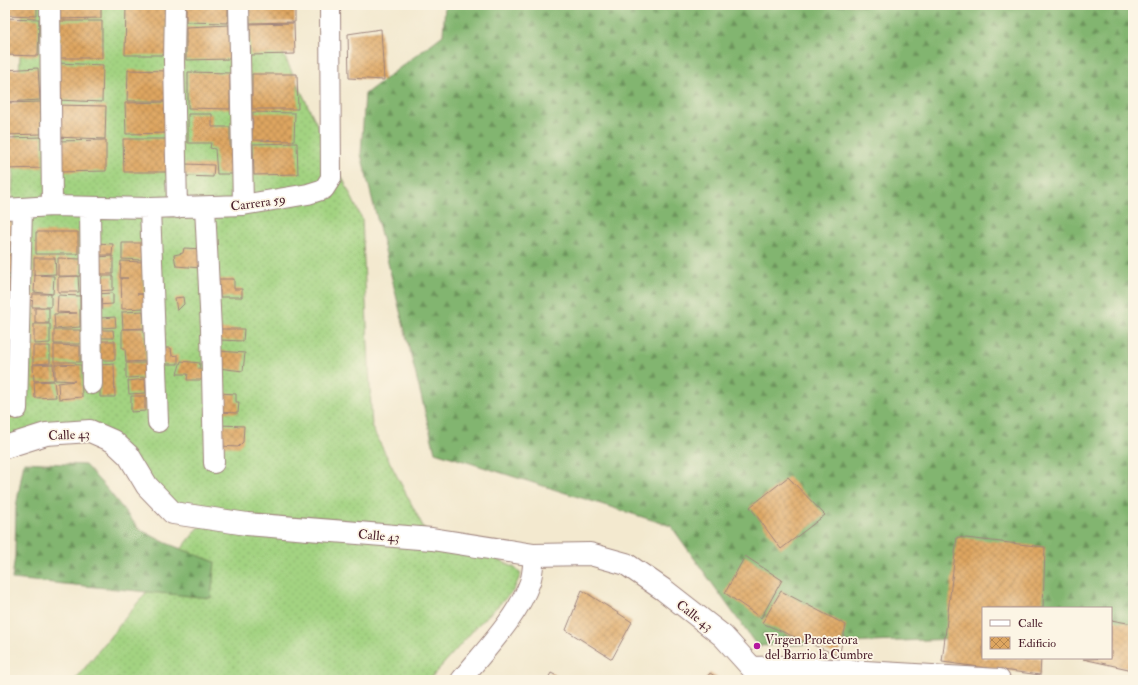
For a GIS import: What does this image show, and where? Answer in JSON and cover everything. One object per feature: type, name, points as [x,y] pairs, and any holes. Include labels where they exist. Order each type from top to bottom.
[{"type":"main road","name":"Calle 43","points":[[5,448],[46,434],[90,431],[113,440],[129,456],[147,486],[173,513],[247,524],[432,539],[534,555],[590,554],[626,564],[664,590],[723,636],[752,674]]},
{"type":"main road","points":[[752,674],[781,667],[998,680]]},
{"type":"street","points":[[50,5],[52,206]]},
{"type":"street","points":[[175,5],[174,60],[177,208]]},
{"type":"street","points":[[239,5],[243,205]]},
{"type":"street","name":"Carrera 59","points":[[14,208],[52,206],[205,208],[243,205],[308,194],[324,189],[331,178],[330,5]]},
{"type":"street","points":[[90,207],[92,384]]},
{"type":"street","points":[[14,208],[17,410]]},
{"type":"street","points":[[150,208],[158,422]]},
{"type":"street","points":[[205,208],[209,274],[214,463]]},
{"type":"street","points":[[461,680],[499,634],[520,604],[530,581],[534,555]]},
{"type":"street","points":[[752,674],[778,680]]},
{"type":"green space","points":[[23,5],[260,5],[362,219],[372,428],[428,536],[461,540],[515,568],[521,574],[513,591],[478,625],[429,680],[75,680],[204,521],[172,516],[123,461],[89,433],[5,450],[5,316]]},
{"type":"green space","points":[[445,5],[1133,5],[1133,632],[1112,633],[1112,607],[982,607],[982,638],[757,646],[671,526],[435,452],[361,154],[365,94],[443,35]]},
{"type":"green space","points":[[24,462],[85,465],[108,490],[139,529],[166,543],[215,562],[211,598],[12,579],[15,556],[16,507]]},
{"type":"building","points":[[5,5],[37,5],[37,16],[5,15]]},
{"type":"building","points":[[58,5],[101,5],[101,18],[58,19]]},
{"type":"building","points":[[126,5],[166,5],[168,55],[125,55]]},
{"type":"building","points":[[186,5],[228,5],[228,23],[186,22]]},
{"type":"building","points":[[249,5],[295,5],[295,22],[250,23]]},
{"type":"building","points":[[5,18],[39,19],[38,56],[5,55]]},
{"type":"building","points":[[60,21],[102,21],[102,58],[59,58]]},
{"type":"building","points":[[294,23],[295,54],[250,55],[250,24]]},
{"type":"building","points":[[229,25],[230,59],[186,60],[186,27]]},
{"type":"building","points":[[381,29],[384,80],[349,78],[348,34]]},
{"type":"building","points":[[58,63],[103,65],[102,102],[57,100]]},
{"type":"building","points":[[38,68],[40,100],[5,102],[5,70]]},
{"type":"building","points":[[128,70],[168,71],[168,101],[127,101]]},
{"type":"building","points":[[188,72],[230,73],[230,109],[188,108]]},
{"type":"building","points":[[252,74],[297,74],[298,109],[252,109]]},
{"type":"building","points":[[41,102],[41,134],[5,135],[5,103]]},
{"type":"building","points":[[167,102],[168,133],[126,134],[125,103]]},
{"type":"building","points":[[55,105],[106,106],[105,139],[54,137]]},
{"type":"building","points":[[253,112],[295,113],[294,141],[252,140]]},
{"type":"building","points":[[188,114],[212,114],[212,127],[230,127],[230,147],[234,147],[236,174],[217,174],[215,149],[210,148],[211,143],[188,143]]},
{"type":"building","points":[[42,137],[43,168],[5,169],[5,138]]},
{"type":"building","points":[[123,139],[169,139],[169,172],[124,172]]},
{"type":"building","points":[[106,140],[106,171],[56,172],[55,141]]},
{"type":"building","points":[[297,143],[298,174],[254,175],[253,144]]},
{"type":"building","points":[[185,164],[214,165],[213,177],[184,176]]},
{"type":"building","points":[[5,215],[12,215],[12,250],[5,250]]},
{"type":"building","points":[[36,232],[78,232],[78,254],[36,254]]},
{"type":"building","points":[[97,243],[113,244],[112,255],[96,255]]},
{"type":"building","points":[[122,243],[142,243],[142,260],[122,259]]},
{"type":"building","points":[[184,248],[202,249],[201,268],[176,266],[174,255],[183,253]]},
{"type":"building","points":[[5,255],[16,255],[15,274],[5,274]]},
{"type":"building","points":[[113,256],[113,274],[96,274],[96,257]]},
{"type":"building","points":[[34,258],[55,258],[56,274],[34,275]]},
{"type":"building","points":[[58,258],[81,259],[80,276],[58,276]]},
{"type":"building","points":[[121,261],[143,262],[145,308],[122,309],[120,278]]},
{"type":"building","points":[[35,275],[54,276],[53,294],[34,292]]},
{"type":"building","points":[[78,276],[79,292],[58,292],[58,277]]},
{"type":"building","points":[[96,276],[113,276],[113,290],[96,291]]},
{"type":"building","points":[[5,279],[15,279],[14,308],[5,309],[5,296],[10,296],[5,295]]},
{"type":"building","points":[[216,279],[234,279],[234,289],[242,289],[242,297],[220,297],[220,290],[216,291]]},
{"type":"building","points":[[113,293],[113,304],[96,305],[95,294]]},
{"type":"building","points":[[33,294],[51,294],[51,307],[32,307]]},
{"type":"building","points":[[58,295],[80,296],[80,327],[55,329],[54,314],[77,313],[57,312]]},
{"type":"building","points":[[183,297],[184,304],[177,311],[175,298]]},
{"type":"building","points":[[35,308],[49,308],[49,323],[35,323]]},
{"type":"building","points":[[14,311],[14,328],[5,329],[5,312]]},
{"type":"building","points":[[143,311],[144,328],[123,329],[122,312]]},
{"type":"building","points":[[115,317],[116,327],[101,328],[100,318]]},
{"type":"building","points":[[34,324],[50,324],[50,343],[34,344]]},
{"type":"building","points":[[122,329],[144,329],[146,361],[126,362],[125,348],[122,348]]},
{"type":"building","points":[[219,329],[244,329],[243,341],[219,340]]},
{"type":"building","points":[[54,330],[80,330],[80,344],[54,344]]},
{"type":"building","points":[[99,330],[113,330],[114,338],[100,338]]},
{"type":"building","points":[[5,331],[14,331],[14,346],[5,346]]},
{"type":"building","points":[[99,341],[115,341],[115,360],[99,360]]},
{"type":"building","points":[[54,345],[80,346],[80,362],[54,362]]},
{"type":"building","points":[[33,346],[50,346],[50,363],[33,364]]},
{"type":"building","points":[[157,348],[171,348],[172,356],[178,355],[178,364],[158,364]]},
{"type":"building","points":[[5,349],[14,349],[16,383],[7,383],[16,384],[16,399],[5,398]]},
{"type":"building","points":[[219,351],[245,353],[243,371],[218,368]]},
{"type":"building","points":[[181,361],[200,363],[199,369],[205,369],[205,380],[187,380],[188,374],[177,374]]},
{"type":"building","points":[[126,363],[148,363],[148,377],[126,378]]},
{"type":"building","points":[[53,364],[54,380],[34,381],[33,365]]},
{"type":"building","points":[[55,364],[81,365],[82,397],[59,399],[58,383],[75,381],[55,380]]},
{"type":"building","points":[[114,364],[115,397],[100,397],[100,365]]},
{"type":"building","points":[[145,379],[146,393],[129,394],[128,381]]},
{"type":"building","points":[[54,381],[56,397],[35,398],[34,382]]},
{"type":"building","points":[[219,393],[236,394],[236,402],[239,402],[238,413],[218,412]]},
{"type":"building","points":[[131,396],[145,396],[145,411],[131,412]]},
{"type":"building","points":[[5,400],[15,400],[16,418],[5,419]]},
{"type":"building","points":[[220,425],[244,426],[243,442],[238,447],[219,446]]},
{"type":"building","points":[[788,477],[825,515],[781,549],[750,507]]},
{"type":"building","points":[[957,537],[1045,547],[1043,607],[982,607],[982,659],[1041,659],[1040,675],[942,662]]},
{"type":"building","points":[[745,556],[782,580],[761,618],[725,593]]},
{"type":"building","points":[[582,590],[632,622],[612,659],[566,630]]},
{"type":"building","points":[[781,591],[846,625],[839,656],[762,623]]},
{"type":"building","points":[[1112,620],[1133,624],[1133,670],[1083,659],[1112,659]]},
{"type":"building","points":[[551,673],[565,680],[547,680]]},
{"type":"building","points":[[710,673],[721,680],[705,680]]},
{"type":"place","name":"Virgen Protectora del Barrio la Cumbre","points":[[757,646]]}]
